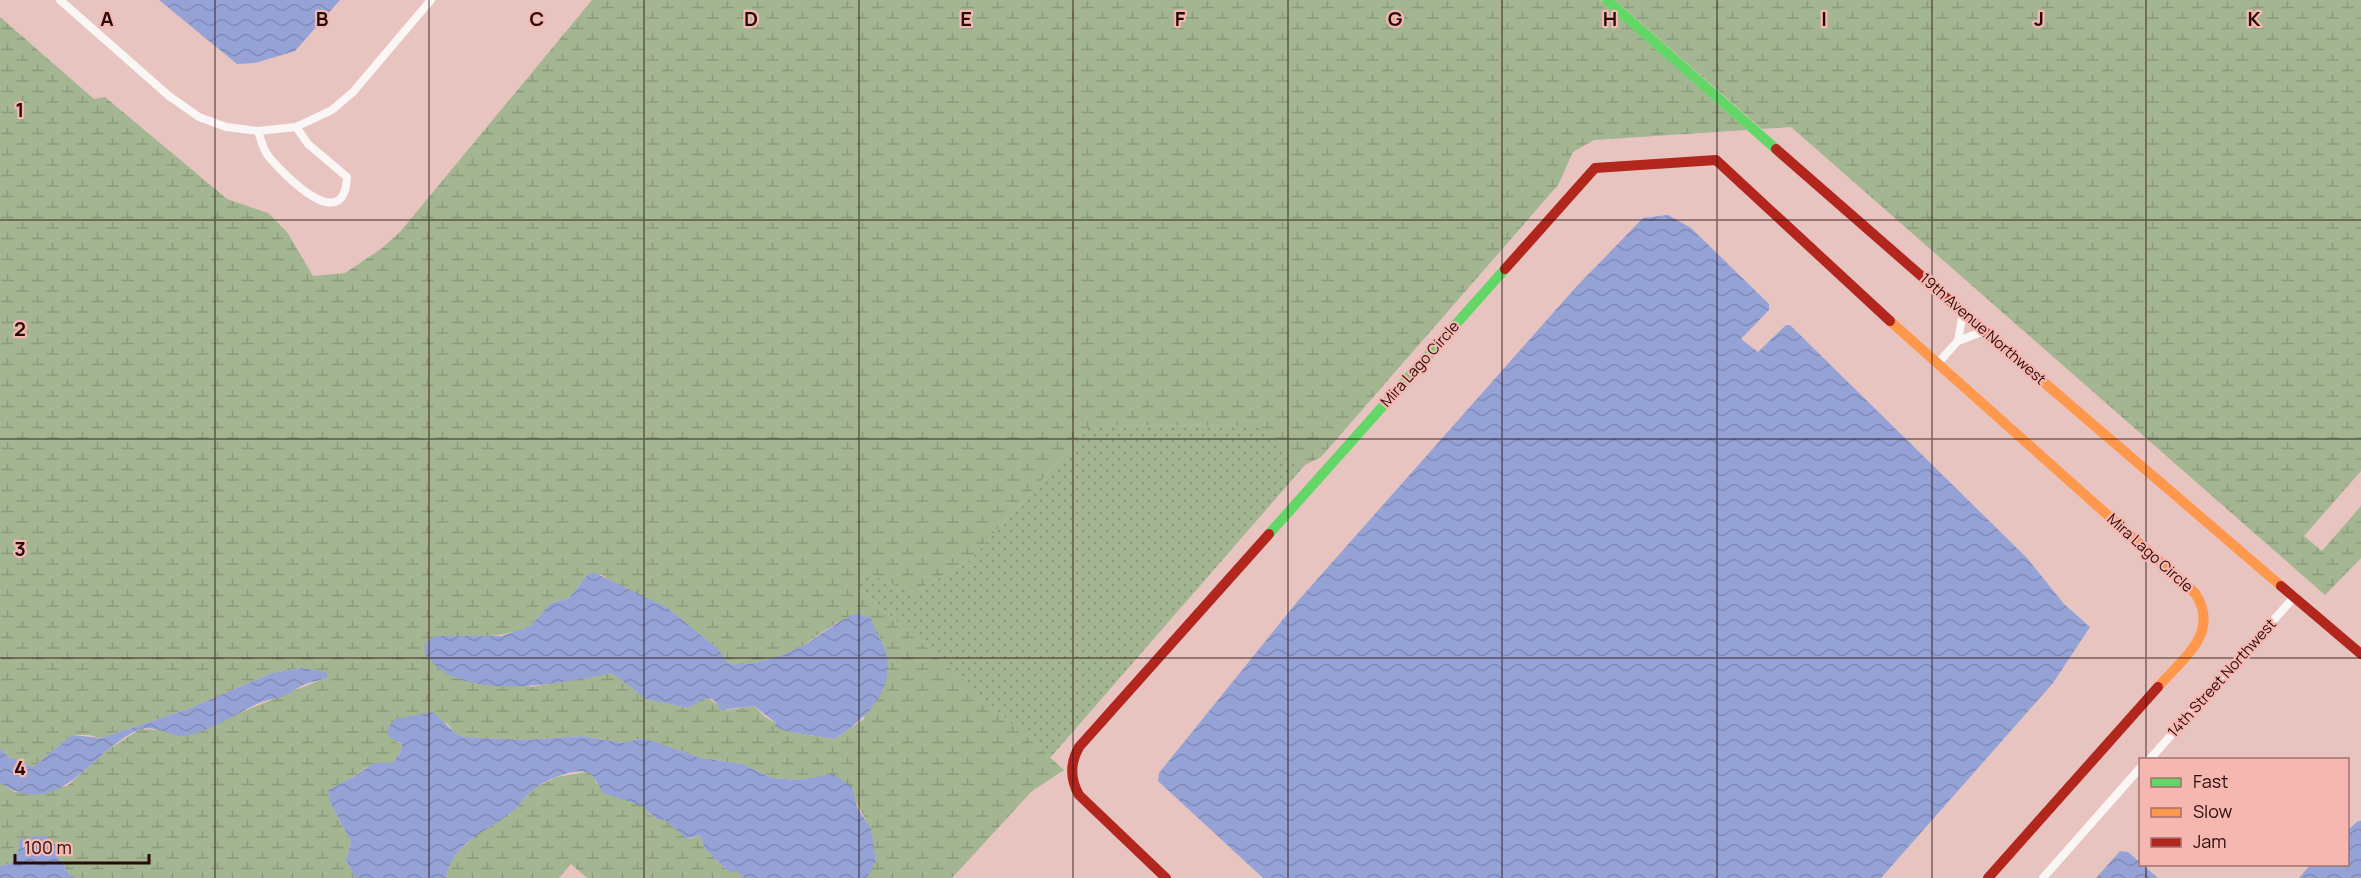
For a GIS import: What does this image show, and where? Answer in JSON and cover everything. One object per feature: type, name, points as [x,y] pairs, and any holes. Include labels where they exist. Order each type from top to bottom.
[{"type":"street","points":[[60,0],[169,96],[199,117],[226,127],[258,131],[296,127],[332,110],[353,92],[431,0]]},
{"type":"street","name":"19th Avenue Northwest","points":[[1607,0],[1984,331],[2361,654]]},
{"type":"street","points":[[258,131],[267,155],[278,166],[311,197],[323,203],[331,203],[341,197],[347,187],[347,177],[308,144],[296,127]]},
{"type":"street","name":"Mira Lago Circle","points":[[1166,878],[1079,795],[1071,774],[1075,753],[1595,168],[1716,159],[1937,364],[2189,586],[2199,598],[2205,614],[2204,630],[2196,644],[1988,878]]},
{"type":"street","points":[[1958,340],[1963,312]]},
{"type":"street","points":[[1937,364],[1958,340],[1984,331]]},
{"type":"street","name":"14th Street Northwest","points":[[2150,758],[2295,596]]},
{"type":"street","points":[[2043,878],[2139,769]]},
{"type":"green space","points":[[592,0],[1600,0],[1747,130],[1594,140],[1573,152],[1558,185],[1321,457],[1305,465],[1258,426],[1091,425],[970,560],[914,592],[866,573],[858,580],[857,589],[865,593],[1064,770],[1031,792],[952,878],[867,878],[872,863],[871,835],[860,809],[833,775],[798,780],[772,778],[742,764],[701,758],[638,739],[623,743],[582,736],[526,740],[463,737],[454,732],[447,723],[396,742],[402,744],[400,754],[392,763],[367,767],[335,786],[330,802],[351,842],[346,860],[355,878],[80,878],[71,876],[58,857],[18,853],[12,863],[0,866],[0,783],[15,792],[67,786],[108,750],[140,729],[163,730],[183,736],[328,677],[301,668],[272,673],[188,709],[101,738],[72,735],[33,767],[8,757],[0,748],[0,17],[94,99],[105,97],[227,199],[268,213],[287,232],[313,276],[345,273],[381,249],[400,232]],"holes":[[[588,574],[602,575],[618,586],[668,608],[718,649],[729,664],[748,664],[778,657],[805,644],[840,621],[863,615],[880,638],[864,719],[835,739],[790,732],[765,717],[754,706],[727,710],[707,698],[700,699],[688,708],[647,699],[612,673],[531,687],[435,636],[486,637],[516,632],[529,627],[551,603],[569,598]]]},
{"type":"green space","points":[[1615,0],[2361,0],[2361,471],[2304,536],[2322,551],[2361,506],[2361,558],[2325,595],[1791,127],[1762,129]]},
{"type":"green space","points":[[1091,425],[1259,426],[1305,465],[1050,758],[865,593],[857,589],[858,580],[866,573],[914,592],[970,560]]},
{"type":"green space","points":[[586,772],[594,776],[596,783],[644,806],[649,814],[657,819],[665,820],[690,839],[700,835],[705,849],[729,872],[738,872],[744,878],[587,878],[571,864],[559,878],[446,878],[449,864],[458,852],[481,831],[509,815],[536,787],[557,777]]},
{"type":"water","points":[[159,0],[340,0],[295,51],[255,63],[237,64]]},
{"type":"water","points":[[1668,215],[1691,228],[1769,304],[1769,310],[1741,339],[1758,352],[1786,325],[1790,325],[2027,558],[2064,604],[2090,627],[2053,683],[1881,878],[1263,878],[1158,781],[1159,773],[1297,602],[1576,287],[1643,218]]},
{"type":"water","points":[[595,573],[668,608],[718,649],[729,664],[748,664],[784,654],[802,646],[851,616],[859,613],[867,618],[870,615],[886,653],[888,667],[882,692],[866,714],[835,739],[790,732],[774,727],[776,723],[754,706],[720,710],[713,700],[705,699],[688,708],[646,699],[612,673],[539,685],[484,685],[459,679],[439,668],[424,651],[426,643],[435,636],[502,636],[529,627],[551,603],[569,598],[588,574]]},
{"type":"water","points":[[301,668],[326,672],[328,677],[303,685],[289,694],[259,703],[192,734],[183,736],[150,728],[138,730],[121,740],[74,779],[58,789],[41,794],[21,793],[0,783],[0,748],[8,757],[33,767],[72,735],[101,738],[188,709],[272,673]]},
{"type":"water","points":[[433,712],[454,732],[463,737],[526,740],[582,736],[623,743],[638,739],[649,740],[701,758],[742,764],[772,778],[798,780],[833,774],[852,787],[857,807],[871,829],[876,861],[867,878],[744,878],[738,872],[729,872],[705,849],[700,835],[687,839],[665,820],[657,819],[649,813],[643,806],[603,793],[592,775],[586,772],[572,772],[549,780],[536,788],[511,813],[470,840],[454,857],[446,878],[355,878],[346,860],[351,842],[330,802],[328,790],[374,763],[392,763],[400,754],[402,744],[389,737],[387,729],[395,719]]},
{"type":"water","points":[[2361,821],[2361,878],[2299,878],[2309,866],[2349,866],[2349,829]]},
{"type":"water","points":[[34,836],[46,836],[59,848],[58,857],[71,876],[80,878],[0,878],[0,866],[12,863],[18,853],[20,840]]},
{"type":"water","points":[[2120,851],[2128,852],[2139,862],[2139,866],[2144,866],[2158,878],[2096,878]]},
{"type":"traffic: fast","points":[[1607,0],[1776,149]]},
{"type":"traffic: fast","points":[[1269,534],[1505,269]]},
{"type":"traffic: slow","points":[[1890,321],[2195,593],[2202,607],[2204,620],[2201,633],[2188,655],[2158,687]]},
{"type":"traffic: slow","points":[[1990,336],[2281,586]]},
{"type":"traffic: jam","points":[[1776,149],[1990,336]]},
{"type":"traffic: jam","points":[[1505,269],[1595,168],[1716,160],[1890,321]]},
{"type":"traffic: jam","points":[[1166,878],[1079,795],[1072,771],[1074,759],[1079,747],[1269,534]]},
{"type":"traffic: jam","points":[[2281,586],[2361,654]]},
{"type":"traffic: jam","points":[[1988,878],[2158,687]]}]
